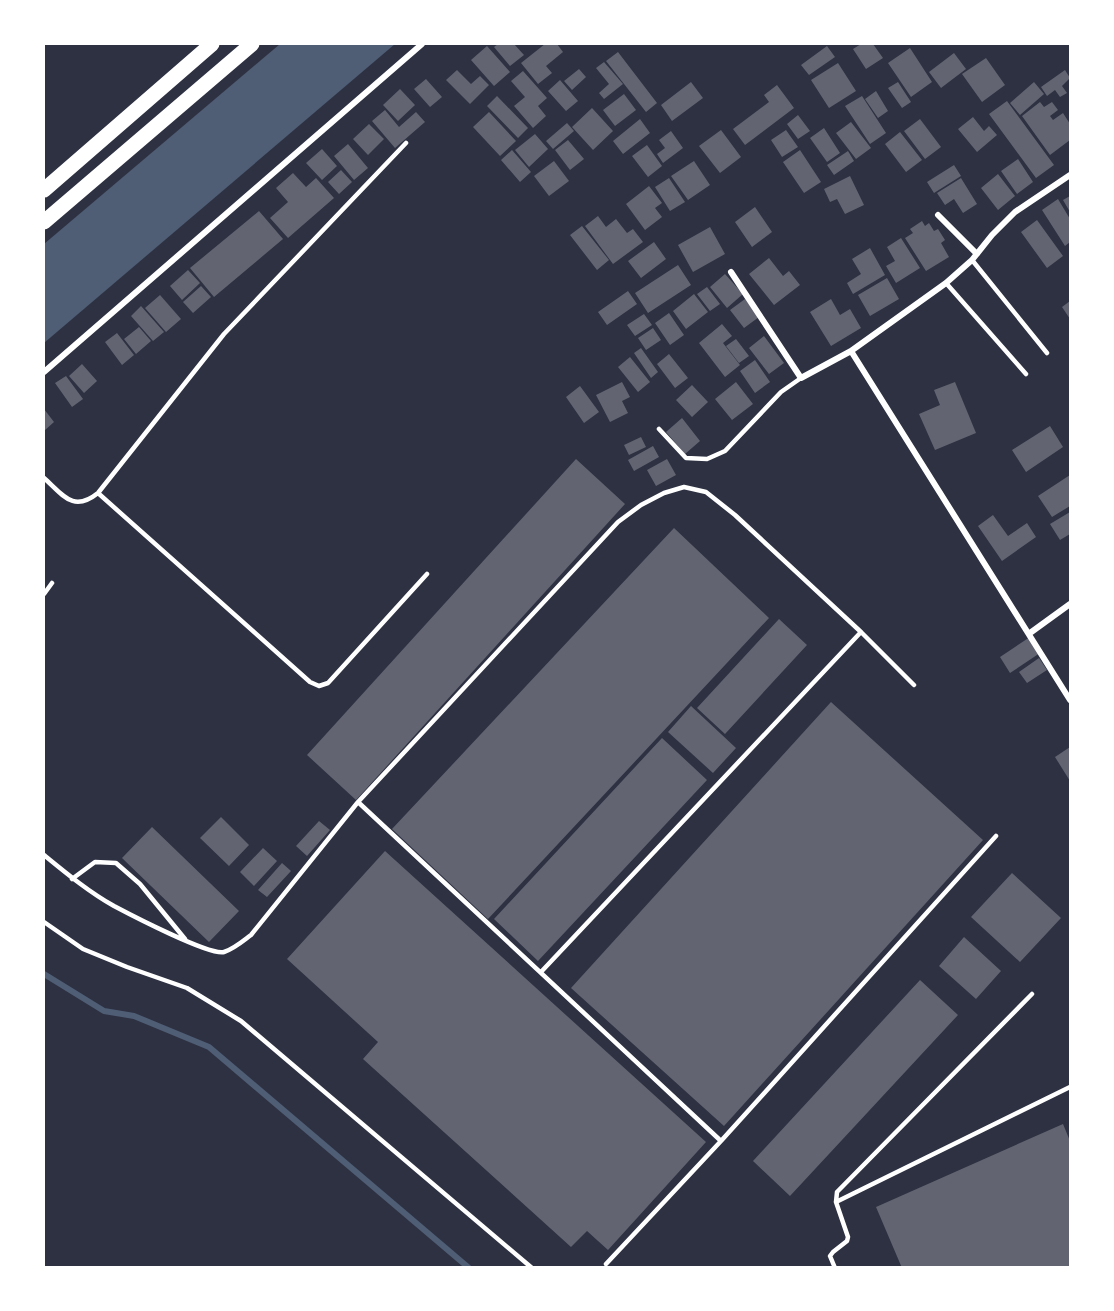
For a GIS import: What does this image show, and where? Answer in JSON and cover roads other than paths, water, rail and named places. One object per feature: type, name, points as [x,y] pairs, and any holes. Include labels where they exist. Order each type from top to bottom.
[{"type":"main road","points":[[44,190],[212,44]]},
{"type":"main road","points":[[44,222],[252,44]]},
{"type":"street","points":[[44,372],[422,44]]},
{"type":"street","points":[[731,272],[801,378],[851,351],[946,283],[975,257],[992,235],[1015,212],[1071,175]]},
{"type":"street","points":[[938,215],[975,257]]},
{"type":"street","points":[[851,351],[1071,700]]},
{"type":"street","points":[[1030,633],[1071,604]]},
{"type":"lane","points":[[44,478],[74,503],[82,503],[98,493],[224,334],[406,144]]},
{"type":"lane","points":[[975,257],[1047,353]]},
{"type":"lane","points":[[946,283],[1026,374]]},
{"type":"lane","points":[[659,429],[686,458],[707,459],[725,451],[781,392],[801,378]]},
{"type":"lane","points":[[44,855],[72,879],[114,906],[205,950],[222,953],[251,935],[358,802],[618,522],[641,505],[664,493],[684,487],[706,492],[735,515],[861,632],[914,685]]},
{"type":"lane","points":[[98,493],[310,682],[319,686],[328,683],[427,574]]},
{"type":"lane","points":[[44,594],[52,583]]},
{"type":"lane","points":[[541,972],[861,632]]},
{"type":"lane","points":[[358,802],[721,1141]]},
{"type":"lane","points":[[606,1264],[721,1141],[996,836]]},
{"type":"lane","points":[[72,879],[94,862],[116,863],[140,884],[186,941]]},
{"type":"lane","points":[[44,922],[83,948],[127,967],[187,988],[241,1021],[532,1268]]},
{"type":"lane","points":[[835,1268],[830,1256],[847,1241],[848,1237],[836,1202],[837,1192],[1032,994]]},
{"type":"lane","points":[[836,1202],[1071,1087]]},
{"type":"water","points":[[280,44],[395,44],[44,343],[44,244]]},
{"type":"waterway","points":[[44,974],[104,1011],[134,1016],[209,1047],[469,1268]]}]
